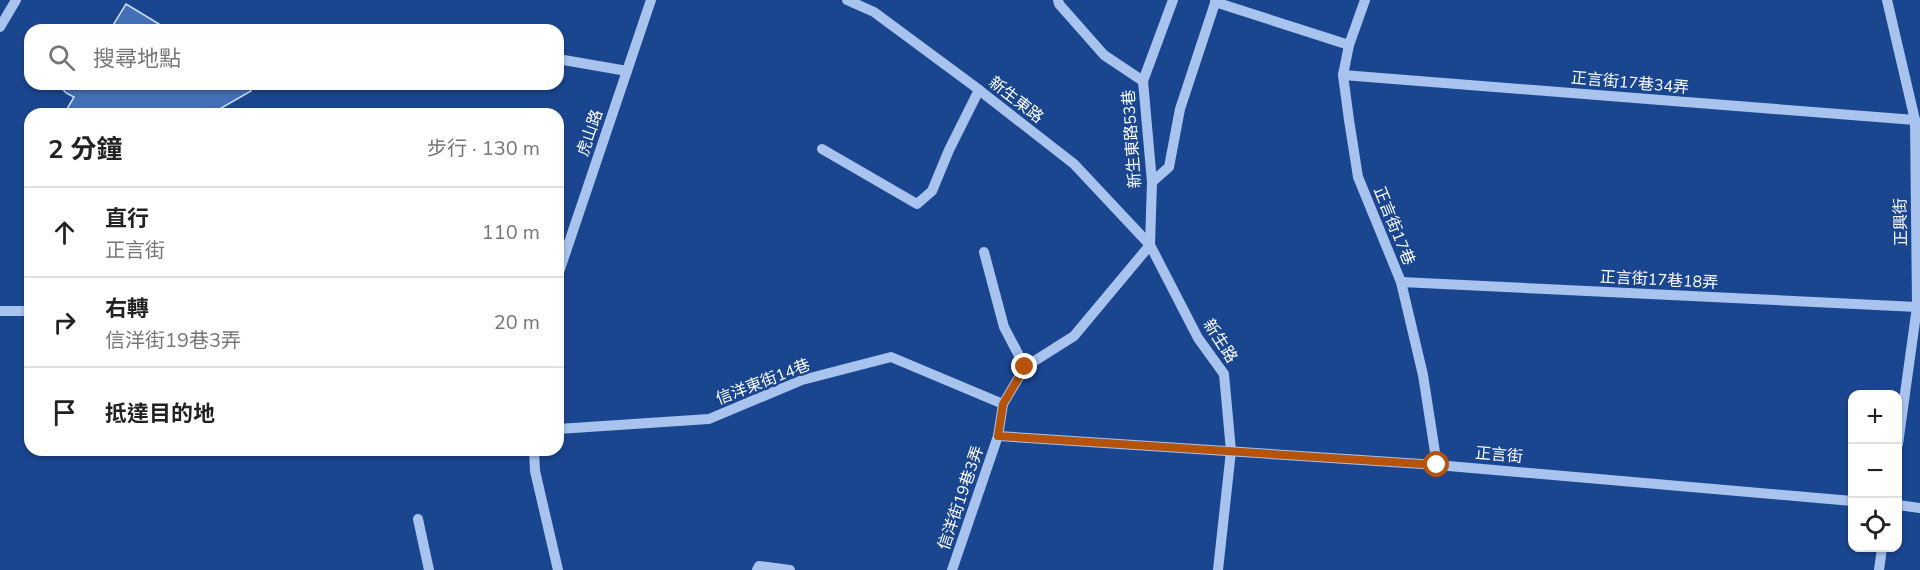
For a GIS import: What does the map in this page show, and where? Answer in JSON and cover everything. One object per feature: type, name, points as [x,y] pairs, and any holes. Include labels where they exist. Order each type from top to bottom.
[{"type":"street","points":[[0,27],[16,0]]},
{"type":"street","name":"虎山路","points":[[564,257],[651,0]]},
{"type":"street","name":"新生東路","points":[[847,0],[874,12],[1074,164],[1150,245]]},
{"type":"street","points":[[1058,0],[1104,55],[1143,81]]},
{"type":"street","name":"新生東路53巷","points":[[1150,245],[1152,183],[1143,81],[1173,0]]},
{"type":"street","name":"正言街17巷","points":[[1365,0],[1349,45],[1343,75],[1358,177],[1401,282],[1423,375],[1437,465]]},
{"type":"street","name":"正興街","points":[[1887,0],[1914,120],[1917,307],[1902,415]]},
{"type":"street","points":[[1152,183],[1169,167],[1180,109],[1215,1],[1349,45]]},
{"type":"street","points":[[564,60],[627,70]]},
{"type":"street","name":"正言街17巷34弄","points":[[1343,75],[1914,120]]},
{"type":"street","points":[[822,149],[917,204],[932,191],[949,150],[979,90]]},
{"type":"street","name":"信洋街19巷3弄","points":[[952,570],[998,436],[1003,404],[1025,367],[1074,336],[1150,245]]},
{"type":"street","name":"新生路","points":[[1150,245],[1198,338],[1224,374],[1231,451],[1218,570]]},
{"type":"street","points":[[984,252],[1004,327],[1025,367]]},
{"type":"street","name":"正言街17巷18弄","points":[[1401,282],[1917,307]]},
{"type":"street","points":[[0,311],[24,311]]},
{"type":"street","name":"信洋東街14巷","points":[[564,429],[709,419],[802,380],[891,357],[1003,404]]},
{"type":"street","name":"正言街","points":[[998,436],[1437,465],[1848,501]]},
{"type":"street","points":[[534,456],[535,471],[558,570]]},
{"type":"street","points":[[1902,506],[1920,508]]},
{"type":"street","points":[[418,519],[429,570]]},
{"type":"street","points":[[1879,570],[1881,552]]},
{"type":"street","points":[[758,568],[790,570]]},
{"type":"building","points":[[126,4],[159,24],[114,24]]},
{"type":"building","points":[[63,90],[251,91],[221,108],[68,108],[74,97]]},
{"type":"route","points":[[1025,367],[1003,404],[998,436],[1437,465]]}]
